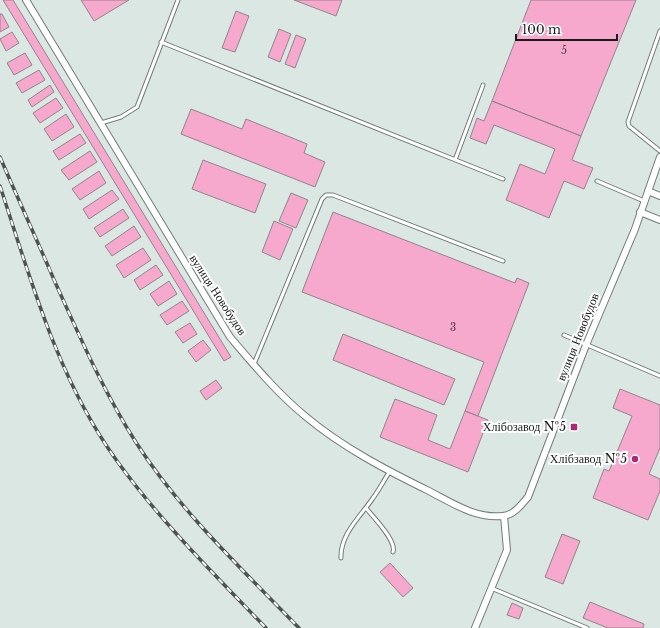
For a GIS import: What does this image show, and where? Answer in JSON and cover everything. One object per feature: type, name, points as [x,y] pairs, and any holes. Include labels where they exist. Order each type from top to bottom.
[{"type":"street","name":"вулиця Новобудов","points":[[26,0],[230,337],[254,364],[304,416],[344,445],[390,471],[466,510],[487,516],[504,516],[518,509],[528,496],[586,345],[640,212],[660,157]]},
{"type":"street","points":[[648,191],[660,196]]},
{"type":"street","points":[[640,212],[660,220]]},
{"type":"street","points":[[475,628],[506,550],[504,516]]},
{"type":"lane","points":[[101,123],[121,117],[138,108],[161,42],[178,0]]},
{"type":"lane","points":[[660,31],[628,119],[629,126],[660,151]]},
{"type":"lane","points":[[161,42],[503,179]]},
{"type":"lane","points":[[455,160],[483,85]]},
{"type":"lane","points":[[597,181],[644,201]]},
{"type":"lane","points":[[254,364],[322,200],[326,195],[333,195],[503,261]]},
{"type":"lane","points":[[564,335],[660,376]]},
{"type":"lane","points":[[341,558],[341,549],[346,534],[366,508],[390,471]]},
{"type":"lane","points":[[366,508],[394,545],[394,552]]},
{"type":"lane","points":[[491,588],[587,628]]},
{"type":"building","points":[[3,0],[13,0],[231,357],[224,361]]},
{"type":"building","points":[[81,0],[129,0],[94,21]]},
{"type":"building","points":[[294,0],[342,0],[336,16]]},
{"type":"building","points":[[531,0],[636,0],[581,136],[492,101]]},
{"type":"building","points":[[236,11],[249,16],[235,52],[222,48]]},
{"type":"building","points":[[0,14],[2,14],[9,27],[0,32]]},
{"type":"building","points":[[279,29],[291,34],[280,62],[268,57]]},
{"type":"building","points":[[12,32],[19,43],[6,51],[0,39]]},
{"type":"building","points":[[296,35],[306,39],[295,68],[285,64]]},
{"type":"building","points":[[25,53],[32,65],[14,75],[7,63]]},
{"type":"building","points":[[39,70],[45,80],[22,93],[16,83]]},
{"type":"building","points":[[50,85],[54,92],[32,107],[28,100]]},
{"type":"building","points":[[56,98],[63,108],[40,123],[33,113]]},
{"type":"building","points":[[492,101],[581,136],[572,160],[593,168],[584,189],[564,181],[549,218],[506,200],[520,164],[545,174],[555,149],[494,125],[486,144],[470,138],[477,118],[484,121]]},
{"type":"building","points":[[191,109],[242,129],[246,119],[307,144],[304,153],[325,162],[315,187],[181,134]]},
{"type":"building","points":[[66,114],[74,127],[52,141],[44,129]]},
{"type":"building","points":[[80,134],[86,143],[59,160],[53,151]]},
{"type":"building","points":[[90,151],[97,162],[69,180],[61,170]]},
{"type":"building","points":[[203,160],[266,184],[255,213],[192,189]]},
{"type":"building","points":[[99,171],[106,183],[80,200],[72,189]]},
{"type":"building","points":[[112,190],[119,199],[89,219],[83,209]]},
{"type":"building","points":[[291,193],[308,200],[296,228],[279,221]]},
{"type":"building","points":[[123,209],[129,218],[100,237],[94,228]]},
{"type":"building","points":[[333,212],[515,283],[517,278],[529,283],[478,416],[465,411],[484,362],[302,292]]},
{"type":"building","points":[[274,221],[293,229],[280,260],[262,252]]},
{"type":"building","points":[[134,226],[141,237],[112,256],[105,246]]},
{"type":"building","points":[[143,248],[151,260],[124,278],[116,265]]},
{"type":"building","points":[[156,265],[163,275],[140,290],[134,280]]},
{"type":"building","points":[[169,281],[177,294],[158,306],[150,294]]},
{"type":"building","points":[[182,301],[189,311],[167,325],[160,315]]},
{"type":"building","points":[[190,323],[197,334],[183,343],[175,332]]},
{"type":"building","points":[[343,334],[455,379],[444,405],[333,360]]},
{"type":"building","points":[[203,340],[211,350],[196,362],[188,351]]},
{"type":"building","points":[[216,380],[222,388],[206,400],[200,391]]},
{"type":"building","name":"Хлібзавод №5","points":[[620,389],[660,405],[660,448],[649,474],[660,479],[660,491],[648,520],[593,498],[604,469],[609,471],[632,416],[613,408]]},
{"type":"building","points":[[395,399],[437,415],[428,440],[450,449],[465,411],[488,420],[468,472],[380,437]]},
{"type":"building","points":[[562,534],[580,541],[563,584],[545,577]]},
{"type":"building","points":[[390,563],[413,588],[403,597],[380,572]]},
{"type":"building","points":[[590,602],[644,624],[643,628],[608,628],[583,618]]},
{"type":"building","points":[[512,603],[523,608],[519,619],[507,615]]},
{"type":"railway","points":[[0,157],[93,364],[114,405],[137,444],[173,494],[193,517],[299,628]]},
{"type":"railway","points":[[0,186],[48,328],[62,363],[96,430],[134,484],[170,527],[266,628]]},
{"type":"place","name":"Хлібозавод №5","points":[[574,427]]},
{"type":"place","name":"Хлібзавод №5","points":[[635,459]]}]
